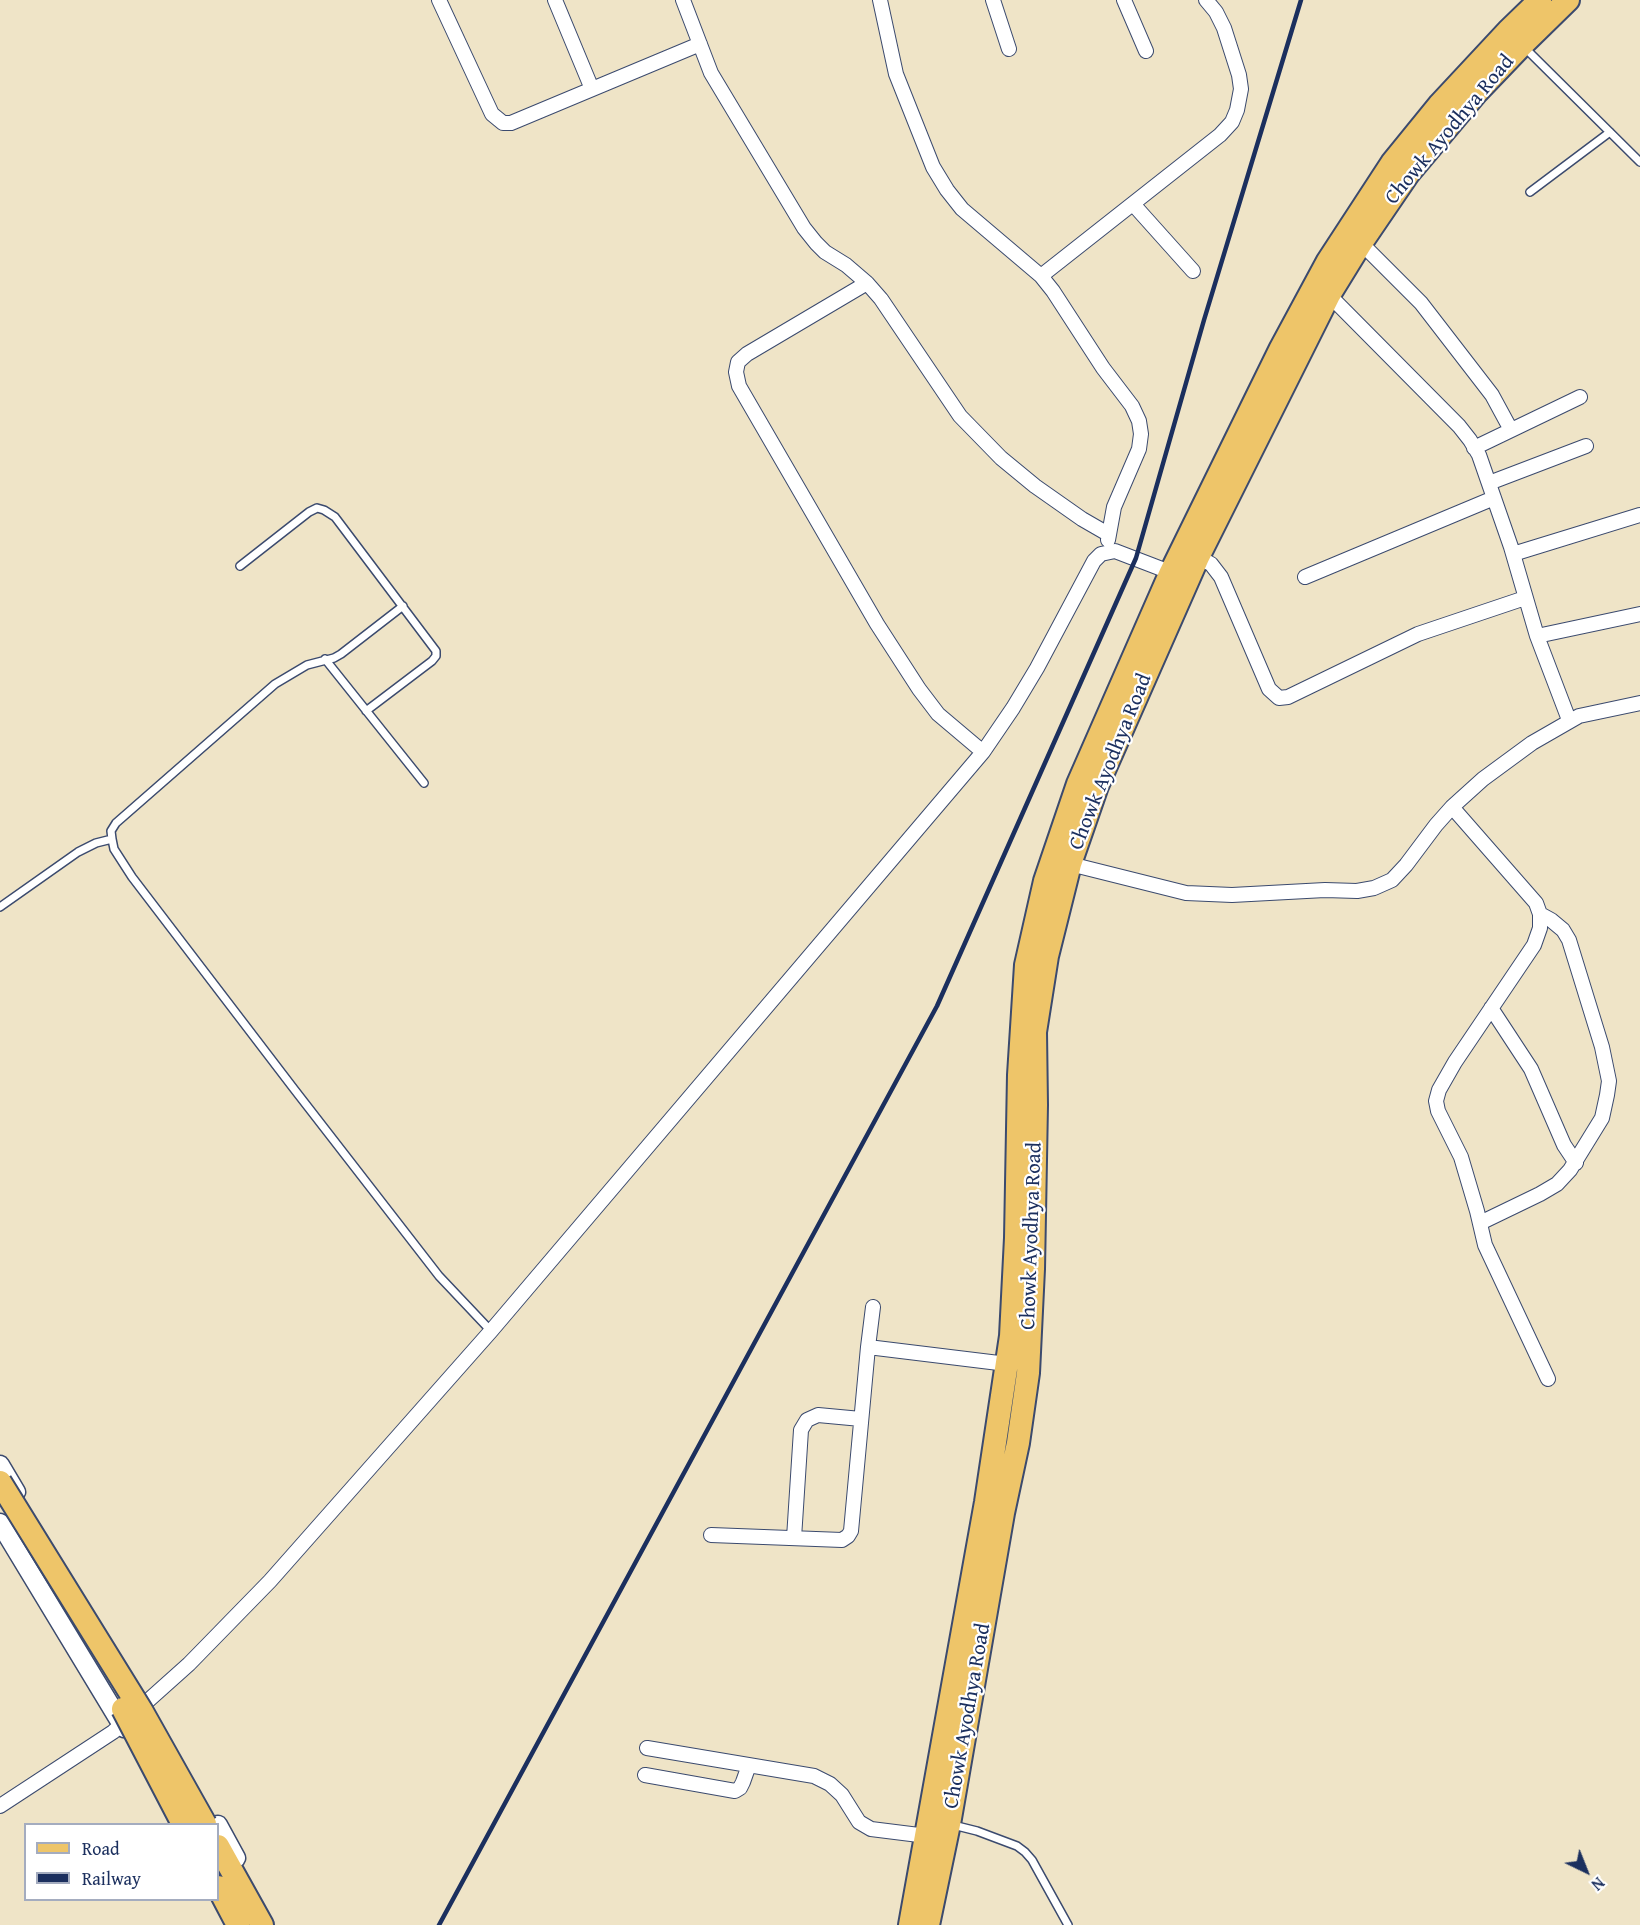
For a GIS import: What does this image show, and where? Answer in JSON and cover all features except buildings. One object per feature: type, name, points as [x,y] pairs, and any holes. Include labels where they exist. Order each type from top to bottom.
[{"type":"main road","name":"Chowk Ayodhya Road","points":[[928,1925],[949,1824],[1001,1524],[1018,1443],[1028,1373],[1033,1269],[1035,1032],[1047,956],[1070,864],[1097,786],[1180,576],[1198,557],[1329,295],[1408,174],[1477,92],[1540,0]]},
{"type":"main road","name":"Chowk Ayodhya Road","points":[[910,1925],[984,1513],[1011,1336],[1016,1238],[1019,1075],[1026,965],[1045,881],[1078,784],[1180,576],[1280,350],[1328,261],[1392,163],[1440,105],[1515,38],[1568,0]]},
{"type":"main road","points":[[996,1440],[1018,1443]]},
{"type":"main road","points":[[0,1482],[141,1710],[205,1823]]},
{"type":"main road","points":[[0,1508],[129,1719],[182,1823]]},
{"type":"main road","points":[[219,1848],[262,1925]]},
{"type":"main road","points":[[219,1889],[238,1925]]},
{"type":"street","points":[[555,0],[592,89]]},
{"type":"street","points":[[683,0],[711,73],[804,228],[825,252],[846,265],[881,299],[960,416],[1001,458],[1082,519],[1108,534]]},
{"type":"street","points":[[880,0],[896,74],[933,167],[947,190],[962,209],[1041,276],[1103,368],[1132,406],[1139,421],[1141,434],[1139,449],[1114,507],[1108,534],[1108,551]]},
{"type":"street","points":[[993,0],[1009,49]]},
{"type":"street","points":[[1124,0],[1146,51]]},
{"type":"street","points":[[1041,276],[1220,135],[1232,122],[1238,110],[1241,89],[1239,75],[1224,28],[1216,12],[1206,0]]},
{"type":"street","points":[[443,1],[492,114],[503,123],[511,123],[700,44]]},
{"type":"street","points":[[1133,204],[1193,272]]},
{"type":"street","points":[[1361,243],[1421,303],[1492,395],[1511,430]]},
{"type":"street","points":[[867,283],[747,354],[738,362],[736,372],[739,386],[877,624],[919,689],[938,714],[982,752]]},
{"type":"street","points":[[1329,295],[1458,426],[1479,455],[1513,554],[1537,636],[1569,720]]},
{"type":"street","points":[[1474,448],[1580,397]]},
{"type":"street","points":[[1489,483],[1586,446]]},
{"type":"street","points":[[1305,577],[1494,498]]},
{"type":"street","points":[[1513,554],[1640,515]]},
{"type":"street","points":[[0,1806],[112,1732],[189,1664],[270,1581],[491,1331],[982,752],[1013,708],[1037,668],[1094,561],[1101,554],[1115,551],[1180,576]]},
{"type":"street","points":[[1198,557],[1211,564],[1221,577],[1269,689],[1279,698],[1288,697],[1418,634],[1525,598]]},
{"type":"street","points":[[1537,636],[1640,614]]},
{"type":"street","points":[[1070,864],[1186,893],[1232,895],[1325,890],[1357,891],[1374,888],[1392,880],[1452,807],[1483,779],[1532,742],[1579,716],[1640,703]]},
{"type":"street","points":[[1452,807],[1536,903],[1540,914],[1540,928],[1534,945],[1455,1062],[1439,1090],[1436,1101],[1438,1111],[1461,1157],[1485,1245],[1548,1379]]},
{"type":"street","points":[[1480,1223],[1557,1184],[1576,1163],[1602,1118],[1607,1095],[1609,1080],[1602,1047],[1569,940],[1563,930],[1540,914]]},
{"type":"street","points":[[1491,1008],[1531,1069],[1564,1145],[1576,1163]]},
{"type":"street","points":[[711,1535],[842,1540],[848,1536],[873,1307]]},
{"type":"street","points":[[868,1347],[1007,1364]]},
{"type":"street","points":[[794,1538],[801,1430],[807,1420],[818,1415],[861,1419]]},
{"type":"street","points":[[0,1465],[147,1701],[216,1823]]},
{"type":"street","points":[[0,1523],[122,1724],[175,1823]]},
{"type":"street","points":[[647,1748],[814,1776],[830,1784],[842,1795],[859,1822],[872,1829],[927,1836]]},
{"type":"street","points":[[645,1775],[735,1791],[743,1782],[748,1765]]},
{"type":"street","points":[[219,1829],[273,1925]]},
{"type":"street","points":[[217,1901],[230,1925]]},
{"type":"lane","points":[[1515,38],[1640,162]]},
{"type":"lane","points":[[1530,192],[1610,132]]},
{"type":"lane","points":[[240,566],[316,508],[335,517],[436,651],[436,656],[432,661],[366,711]]},
{"type":"lane","points":[[403,606],[341,654],[296,670],[275,684],[116,824],[111,831],[114,849],[132,877],[439,1276],[491,1331]]},
{"type":"lane","points":[[325,659],[424,783]]},
{"type":"lane","points":[[0,907],[78,852],[96,843],[112,839]]},
{"type":"lane","points":[[949,1824],[977,1831],[1017,1846],[1025,1852],[1032,1860],[1068,1925]]},
{"type":"railway","points":[[439,1925],[937,1006],[1136,558],[1204,320],[1301,0]]}]
